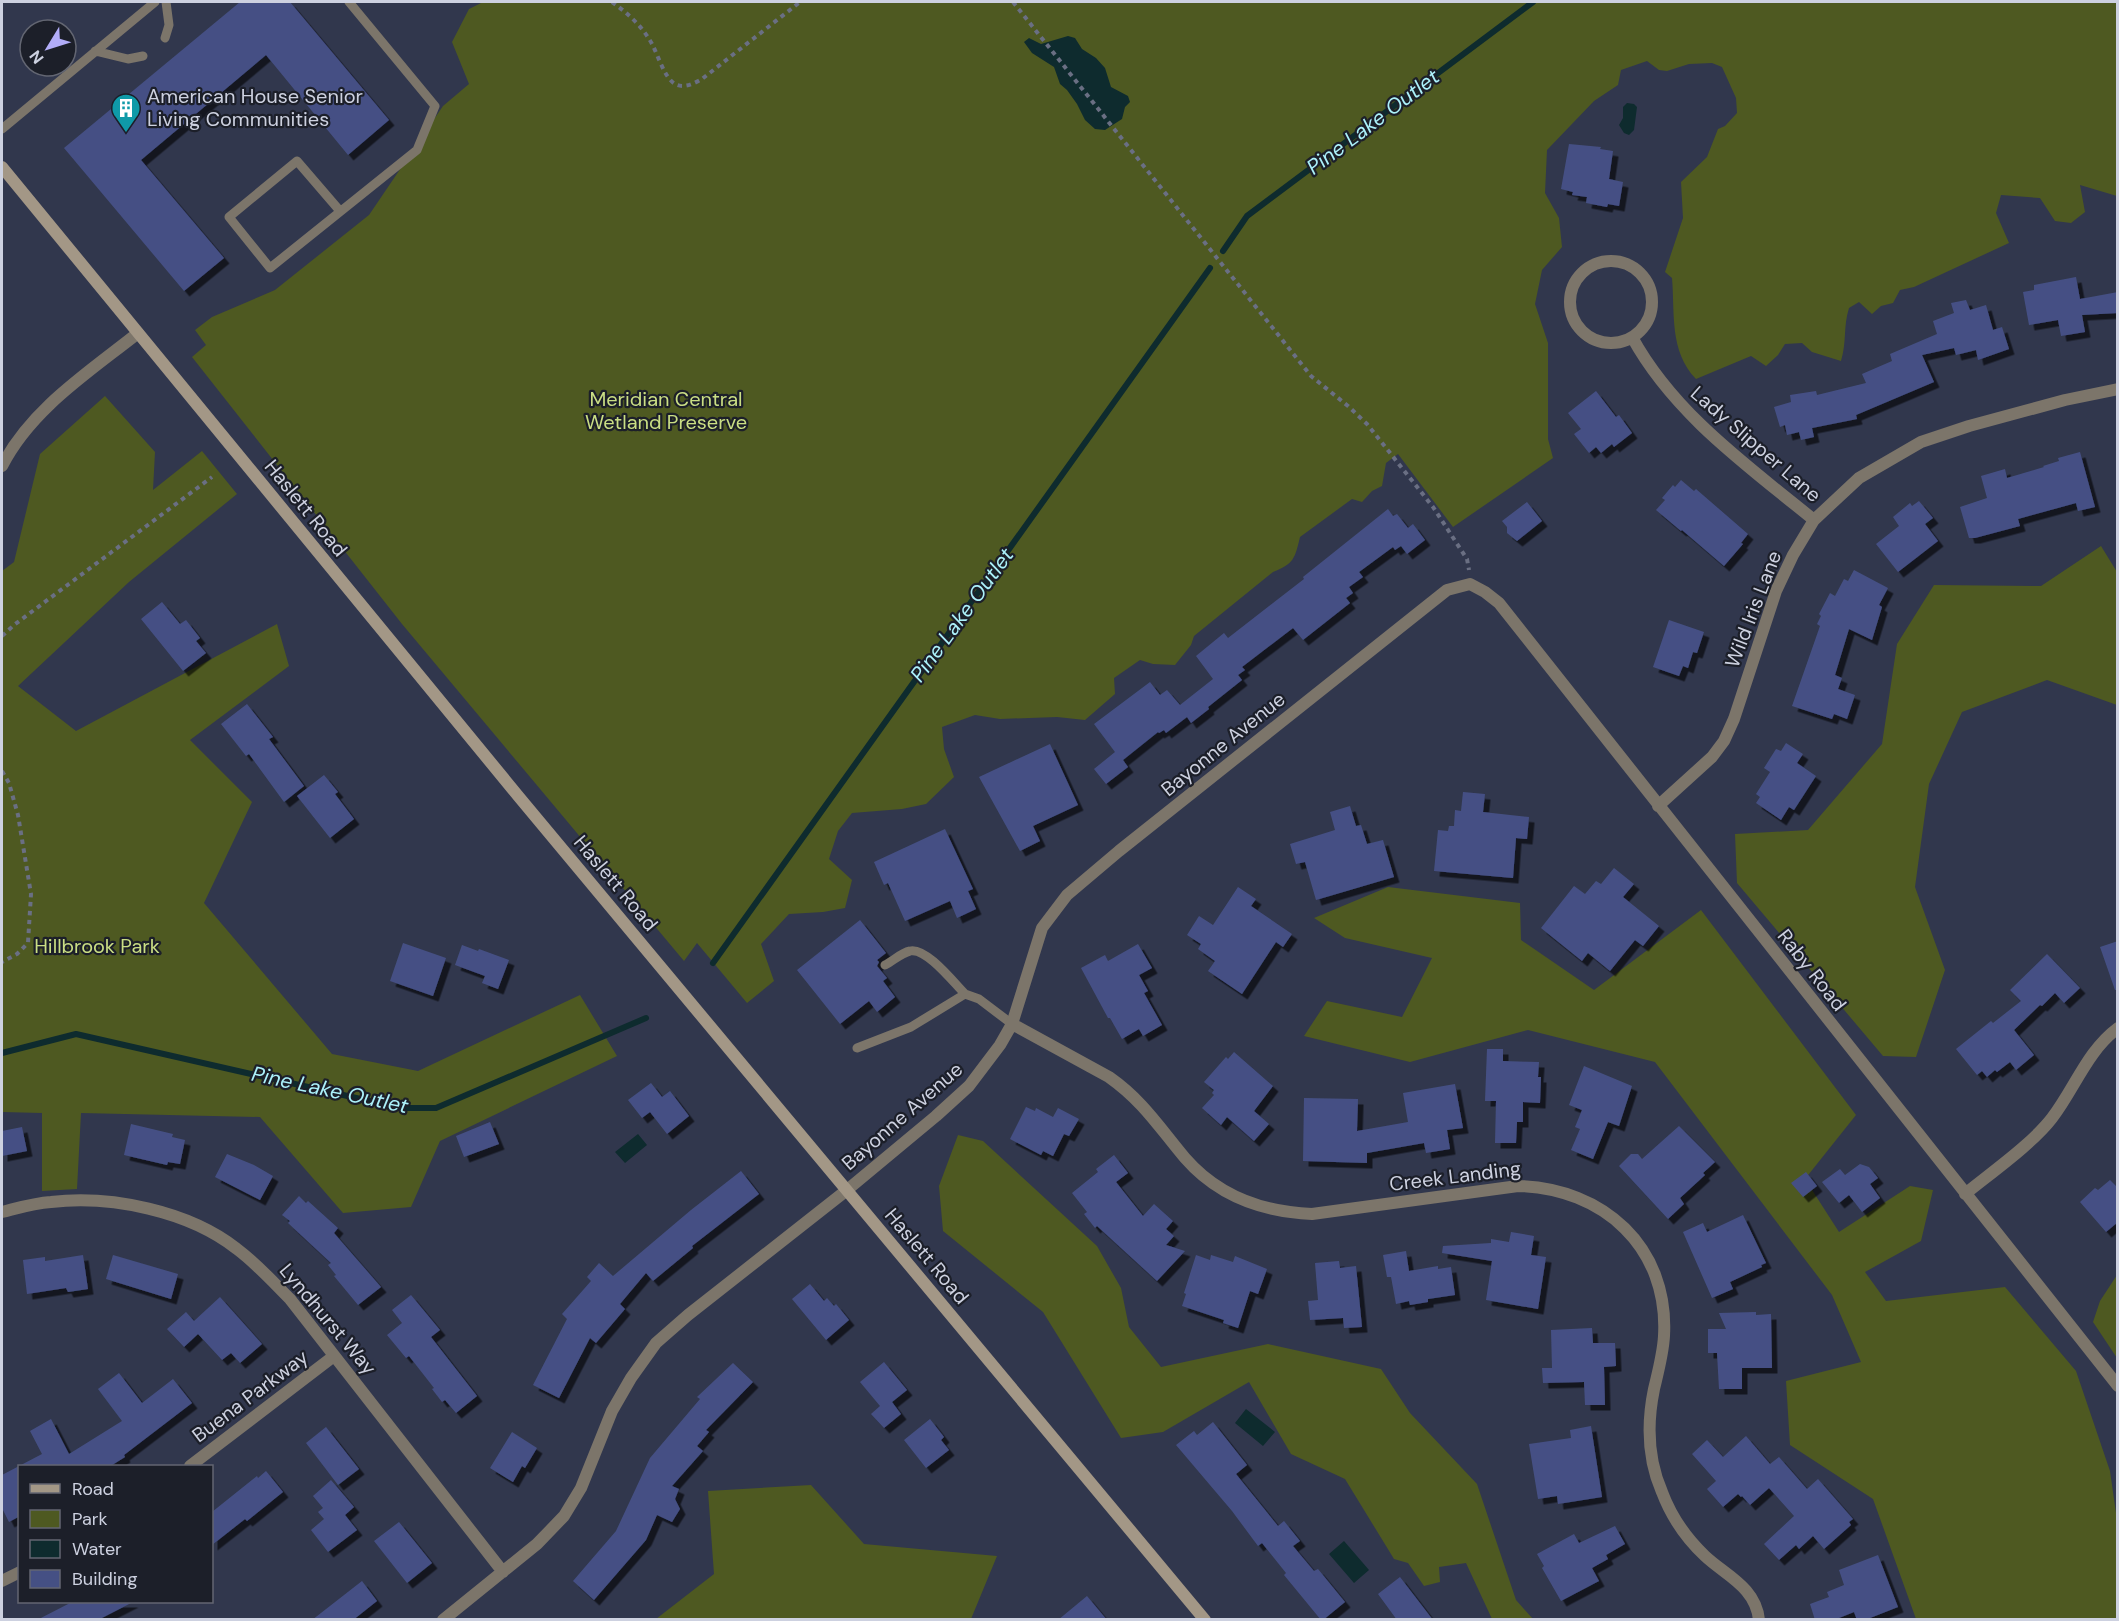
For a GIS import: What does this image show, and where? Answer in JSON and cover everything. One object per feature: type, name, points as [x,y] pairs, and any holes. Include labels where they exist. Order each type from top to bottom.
[{"type":"main road","name":"Haslett Road","points":[[2,167],[519,797],[1205,1620]]},
{"type":"street","points":[[1599,262],[1620,262],[1631,266],[1646,280],[1652,301],[1651,312],[1647,321],[1632,337],[1612,343],[1601,341],[1582,331],[1576,323],[1570,302],[1571,292],[1581,273],[1590,266],[1599,262]]},
{"type":"street","points":[[2,466],[31,422],[54,400],[138,333]]},
{"type":"street","name":"Lady Slipper Lane","points":[[1632,337],[1648,365],[1669,392],[1720,442],[1814,520]]},
{"type":"street","name":"Wild Iris Lane","points":[[1658,806],[1712,757],[1724,741],[1734,719],[1776,591],[1792,555],[1814,520],[1859,478],[1921,442],[2065,400],[2118,389]]},
{"type":"street","name":"Raby Road","points":[[1470,584],[1499,603],[2118,1386]]},
{"type":"street","name":"Bayonne Avenue","points":[[443,1620],[537,1544],[564,1516],[581,1488],[612,1411],[631,1378],[656,1343],[688,1315],[847,1190],[969,1086],[1012,1024],[1042,928],[1067,895],[1447,590],[1470,584]]},
{"type":"street","name":"Creek Landing","points":[[1012,1024],[1109,1077],[1121,1086],[1147,1110],[1198,1172],[1221,1189],[1249,1203],[1291,1213],[1312,1214],[1518,1186],[1536,1186],[1571,1194],[1587,1201],[1617,1221],[1641,1249],[1658,1282],[1662,1300],[1664,1338],[1653,1392],[1650,1432],[1653,1462],[1661,1491],[1679,1526],[1691,1542],[1746,1590],[1753,1601],[1759,1620]]},
{"type":"street","points":[[1965,1194],[2052,1119],[2092,1054],[2118,1028]]},
{"type":"street","name":"Lyndhurst Way","points":[[2,1212],[52,1201],[123,1204],[163,1212],[200,1227],[236,1248],[290,1299],[503,1572]]},
{"type":"street","name":"Buena Parkway","points":[[193,1465],[334,1356]]},
{"type":"street","points":[[2,1581],[18,1573]]},
{"type":"lane","points":[[2,129],[155,2]]},
{"type":"lane","points":[[165,38],[169,25],[166,2]]},
{"type":"lane","points":[[340,211],[297,161],[229,217],[270,268],[417,150],[435,106],[349,2]]},
{"type":"lane","points":[[95,51],[128,59],[143,56]]},
{"type":"lane","points":[[885,965],[906,952],[917,950],[922,952],[965,994],[979,999],[1012,1024]]},
{"type":"lane","points":[[857,1048],[911,1027],[965,994]]},
{"type":"path","points":[[612,2],[635,21],[650,39],[669,77],[675,84],[683,86],[693,84],[702,78],[800,2]]},
{"type":"path","points":[[1013,2],[1311,376],[1367,424],[1418,489],[1467,559],[1470,584]]},
{"type":"path","points":[[2,636],[212,477]]},
{"type":"path","points":[[2,771],[9,783],[18,815],[31,894],[28,943],[17,954],[2,962]]},
{"type":"green space","name":"Meridian Central Wetland Preserve","points":[[483,2],[2117,2],[2117,196],[2080,185],[2085,212],[2071,223],[2055,221],[2040,198],[2001,195],[1996,213],[2009,243],[1914,287],[1900,290],[1893,303],[1881,306],[1872,314],[1859,302],[1849,308],[1841,361],[1812,352],[1802,343],[1785,344],[1778,355],[1766,366],[1751,356],[1696,379],[1687,368],[1677,344],[1672,278],[1665,272],[1683,218],[1681,182],[1707,157],[1718,129],[1725,126],[1737,113],[1736,98],[1722,67],[1712,63],[1689,64],[1667,71],[1659,70],[1647,61],[1621,70],[1618,85],[1594,101],[1547,150],[1545,193],[1559,218],[1562,247],[1542,270],[1535,304],[1548,343],[1548,439],[1553,458],[1453,527],[1398,454],[1386,463],[1382,486],[1372,491],[1362,502],[1352,499],[1300,537],[1295,555],[1289,563],[1273,572],[1194,636],[1191,645],[1175,665],[1153,664],[1140,660],[1114,678],[1115,694],[1085,720],[1057,717],[1000,719],[975,715],[942,727],[944,749],[954,777],[926,804],[902,809],[852,813],[838,831],[829,859],[852,880],[845,908],[789,914],[761,944],[774,981],[747,1003],[697,943],[684,961],[402,624],[192,357],[206,345],[195,330],[212,317],[275,290],[369,215],[443,106],[469,84],[452,42],[469,9]]},
{"type":"green space","name":"Hillbrook Park","points":[[105,396],[155,452],[153,490],[202,451],[237,494],[129,582],[18,686],[76,731],[277,624],[289,666],[190,740],[252,802],[204,903],[332,1054],[418,1071],[580,995],[617,1056],[440,1141],[411,1207],[343,1213],[260,1117],[81,1113],[77,1189],[42,1191],[42,1113],[2,1112],[2,571],[14,562],[40,454]]},
{"type":"green space","points":[[2101,546],[2117,572],[2117,705],[2047,680],[1962,712],[1929,784],[1915,887],[1945,970],[1916,1057],[1883,1056],[1737,883],[1735,834],[1808,830],[1882,744],[1897,644],[1934,585],[2041,586]]},
{"type":"green space","points":[[1388,887],[1520,903],[1521,940],[1594,990],[1701,910],[1856,1115],[1805,1179],[1839,1232],[1910,1186],[1933,1190],[1921,1241],[1865,1272],[1886,1301],[2005,1287],[2076,1371],[2110,1471],[2118,1527],[2117,1619],[1916,1619],[1873,1499],[1790,1445],[1786,1381],[1861,1362],[1832,1295],[1655,1062],[1528,1030],[1410,1062],[1304,1036],[1327,1001],[1402,1017],[1432,958],[1345,938],[1314,918]]},
{"type":"green space","points":[[958,1135],[983,1141],[1097,1246],[1121,1288],[1129,1327],[1161,1367],[1268,1344],[1381,1369],[1410,1413],[1477,1484],[1516,1600],[1533,1619],[1492,1619],[1466,1563],[1439,1567],[1440,1582],[1424,1586],[1408,1563],[1394,1559],[1345,1479],[1291,1454],[1249,1382],[1163,1432],[1121,1438],[1043,1312],[943,1231],[939,1186]]},
{"type":"green space","points":[[2117,1275],[2117,1358],[2093,1322],[2100,1301]]},
{"type":"green space","points":[[811,1485],[864,1544],[997,1556],[971,1619],[656,1619],[714,1574],[708,1491]]},
{"type":"water","points":[[1068,36],[1075,38],[1082,49],[1096,58],[1105,68],[1111,87],[1128,96],[1130,102],[1125,107],[1122,119],[1105,130],[1095,129],[1085,120],[1077,104],[1060,84],[1054,67],[1032,53],[1024,42],[1029,38],[1041,44]]},
{"type":"water","points":[[1627,103],[1637,107],[1634,130],[1629,135],[1624,133],[1619,125],[1623,118],[1623,107]]},
{"type":"water","points":[[638,1134],[647,1145],[625,1163],[615,1152]]},
{"type":"water","points":[[1246,1409],[1275,1432],[1263,1446],[1235,1423]]},
{"type":"water","points":[[1344,1541],[1369,1570],[1354,1583],[1329,1554]]},
{"type":"building","name":"American House Senior Living Communities","points":[[240,2],[290,2],[389,120],[348,155],[266,55],[141,160],[224,258],[184,291],[64,148]]},
{"type":"building","points":[[1569,144],[1601,147],[1600,149],[1613,151],[1609,179],[1623,182],[1619,206],[1608,204],[1607,207],[1586,203],[1587,197],[1572,195],[1573,192],[1561,189]]},
{"type":"building","points":[[2076,277],[2080,299],[2118,292],[2118,313],[2082,315],[2085,332],[2061,336],[2058,320],[2029,325],[2023,292],[2034,290],[2034,285]]},
{"type":"building","points":[[1966,300],[1970,310],[1986,305],[1993,330],[2002,327],[2009,349],[1978,360],[1976,350],[1956,355],[1954,348],[1922,355],[1934,382],[1856,415],[1857,419],[1812,428],[1814,437],[1801,440],[1799,432],[1787,435],[1785,425],[1780,427],[1774,407],[1791,402],[1790,395],[1816,391],[1817,395],[1866,383],[1862,374],[1892,361],[1890,354],[1937,334],[1933,321],[1954,313],[1951,303]]},
{"type":"building","points":[[1596,391],[1616,417],[1619,415],[1632,433],[1614,447],[1612,444],[1601,453],[1596,447],[1589,453],[1574,434],[1581,429],[1568,413]]},
{"type":"building","points":[[2080,452],[2095,507],[2078,511],[2076,503],[2018,519],[2020,526],[1969,538],[1960,507],[1987,498],[1981,476],[2005,469],[2007,478],[2044,467],[2059,461],[2058,458]]},
{"type":"building","points":[[1681,480],[1694,491],[1696,489],[1748,534],[1741,543],[1743,544],[1724,566],[1656,510],[1665,500],[1662,498],[1673,485],[1675,487]]},
{"type":"building","points":[[1919,501],[1933,518],[1925,524],[1938,541],[1898,572],[1876,544],[1899,526],[1893,517],[1910,503],[1912,506]]},
{"type":"building","points":[[1527,502],[1542,521],[1517,541],[1507,533],[1507,527],[1502,521]]},
{"type":"building","points":[[1388,509],[1393,516],[1397,514],[1408,528],[1413,524],[1425,540],[1407,554],[1401,546],[1395,550],[1393,547],[1359,572],[1363,577],[1349,587],[1353,593],[1346,598],[1350,603],[1303,640],[1293,628],[1242,667],[1245,670],[1238,675],[1242,680],[1208,707],[1209,709],[1191,723],[1187,717],[1166,733],[1164,730],[1158,732],[1123,760],[1128,767],[1106,784],[1094,769],[1115,752],[1094,724],[1150,682],[1160,695],[1167,690],[1180,705],[1213,679],[1196,656],[1224,633],[1228,638]]},
{"type":"building","points":[[1854,570],[1888,588],[1879,605],[1882,607],[1872,640],[1849,629],[1835,675],[1842,678],[1838,689],[1855,695],[1847,719],[1834,714],[1832,719],[1792,706],[1820,626],[1817,624],[1821,616],[1819,614],[1830,593],[1835,596],[1844,579],[1848,581]]},
{"type":"building","points":[[162,602],[180,624],[186,620],[200,638],[196,641],[206,653],[183,671],[141,619]]},
{"type":"building","points":[[1669,620],[1704,632],[1697,653],[1693,652],[1688,668],[1683,666],[1679,676],[1653,667]]},
{"type":"building","points":[[247,704],[273,737],[269,739],[304,786],[284,802],[249,754],[246,756],[221,724]]},
{"type":"building","points":[[1786,743],[1803,754],[1797,763],[1816,776],[1794,810],[1789,807],[1781,820],[1756,803],[1760,797],[1756,794],[1770,772],[1764,768],[1776,749],[1781,751]]},
{"type":"building","points":[[1050,744],[1078,805],[1033,826],[1040,841],[1020,851],[979,777]]},
{"type":"building","points":[[324,775],[338,792],[335,794],[354,819],[330,838],[297,796]]},
{"type":"building","points":[[1463,792],[1485,794],[1483,812],[1529,817],[1527,839],[1516,838],[1513,878],[1434,871],[1438,830],[1448,831],[1449,826],[1454,826],[1455,810],[1461,811]]},
{"type":"building","points":[[1350,806],[1356,826],[1361,825],[1367,844],[1383,840],[1394,877],[1316,900],[1305,862],[1296,864],[1290,844],[1335,830],[1330,812]]},
{"type":"building","points":[[945,829],[973,889],[968,891],[976,909],[957,918],[950,901],[905,921],[888,883],[884,885],[874,862]]},
{"type":"building","points":[[1614,868],[1634,884],[1623,897],[1659,926],[1643,946],[1635,940],[1610,971],[1588,953],[1582,961],[1541,928],[1574,886],[1585,894],[1596,881],[1601,884]]},
{"type":"building","points":[[1238,887],[1256,899],[1251,906],[1292,934],[1283,947],[1276,942],[1242,994],[1208,971],[1215,961],[1198,949],[1201,944],[1187,935],[1199,916],[1213,925]]},
{"type":"building","points":[[860,920],[886,953],[877,960],[879,962],[877,966],[887,978],[883,981],[895,997],[877,1012],[869,1001],[840,1024],[797,970]]},
{"type":"building","points":[[2118,941],[2118,990],[2115,990],[2100,947]]},
{"type":"building","points":[[403,943],[446,958],[433,996],[390,981]]},
{"type":"building","points":[[1138,944],[1152,968],[1139,975],[1148,991],[1144,993],[1162,1025],[1143,1036],[1139,1029],[1122,1039],[1081,968],[1105,955],[1108,961]]},
{"type":"building","points":[[462,945],[509,960],[498,989],[482,983],[485,976],[455,965]]},
{"type":"building","points":[[2047,954],[2080,988],[2064,1003],[2055,993],[2014,1030],[2034,1055],[2016,1070],[2010,1062],[1987,1077],[1982,1071],[1977,1075],[1956,1049],[2021,1001],[2010,990]]},
{"type":"building","points":[[1487,1049],[1503,1049],[1503,1061],[1539,1062],[1540,1103],[1523,1102],[1523,1122],[1517,1122],[1516,1143],[1495,1143],[1496,1101],[1485,1101]]},
{"type":"building","points":[[1234,1052],[1273,1086],[1254,1111],[1269,1124],[1254,1141],[1227,1117],[1221,1125],[1202,1108],[1214,1095],[1212,1093],[1214,1090],[1204,1082],[1226,1057],[1228,1059]]},
{"type":"building","points":[[1584,1066],[1632,1086],[1619,1126],[1608,1122],[1593,1159],[1571,1150],[1580,1129],[1575,1127],[1582,1110],[1569,1105]]},
{"type":"building","points":[[651,1083],[662,1097],[670,1091],[689,1116],[667,1134],[650,1112],[642,1118],[628,1100]]},
{"type":"building","points":[[1455,1084],[1463,1128],[1447,1130],[1450,1149],[1426,1153],[1424,1143],[1367,1153],[1367,1163],[1303,1161],[1304,1098],[1358,1099],[1357,1131],[1408,1122],[1403,1093]]},
{"type":"building","points":[[1026,1107],[1035,1111],[1036,1108],[1053,1117],[1058,1108],[1079,1119],[1069,1136],[1064,1134],[1053,1156],[1043,1151],[1041,1155],[1010,1139]]},
{"type":"building","points":[[490,1122],[499,1144],[464,1157],[456,1136]]},
{"type":"building","points":[[131,1124],[173,1134],[172,1137],[185,1140],[180,1164],[168,1162],[167,1165],[124,1155]]},
{"type":"building","points":[[1679,1126],[1715,1162],[1703,1173],[1705,1175],[1680,1198],[1684,1204],[1668,1219],[1619,1166],[1631,1154],[1638,1154],[1642,1159]]},
{"type":"building","points":[[22,1127],[27,1151],[2,1156],[2,1131]]},
{"type":"building","points":[[227,1154],[273,1176],[260,1200],[215,1177]]},
{"type":"building","points":[[1114,1155],[1128,1173],[1116,1182],[1143,1216],[1154,1204],[1173,1221],[1166,1229],[1174,1236],[1166,1245],[1185,1251],[1157,1281],[1097,1226],[1095,1228],[1084,1214],[1087,1212],[1072,1193],[1098,1172],[1096,1169]]},
{"type":"building","points":[[1860,1164],[1869,1167],[1878,1178],[1870,1184],[1880,1198],[1862,1212],[1849,1195],[1839,1203],[1822,1182],[1840,1169],[1845,1175]]},
{"type":"building","points":[[741,1171],[759,1194],[692,1246],[693,1248],[653,1281],[646,1273],[620,1304],[625,1309],[596,1343],[590,1338],[559,1398],[533,1385],[567,1319],[562,1314],[591,1281],[587,1277],[599,1263],[613,1276]]},
{"type":"building","points":[[1806,1172],[1817,1186],[1803,1197],[1791,1183]]},
{"type":"building","points":[[2110,1180],[2118,1188],[2118,1222],[2106,1232],[2080,1202],[2095,1188],[2098,1190]]},
{"type":"building","points":[[299,1196],[306,1203],[308,1201],[338,1228],[334,1233],[381,1287],[358,1305],[334,1276],[336,1275],[328,1265],[331,1263],[282,1215]]},
{"type":"building","points":[[1743,1215],[1766,1263],[1730,1282],[1733,1289],[1712,1298],[1683,1232],[1703,1223],[1707,1232]]},
{"type":"building","points":[[1511,1232],[1534,1236],[1531,1255],[1546,1257],[1538,1309],[1486,1300],[1492,1261],[1442,1253],[1443,1246],[1491,1243],[1491,1239],[1509,1242]]},
{"type":"building","points":[[1406,1251],[1409,1271],[1438,1266],[1438,1269],[1451,1267],[1455,1295],[1428,1299],[1428,1302],[1410,1305],[1409,1301],[1396,1304],[1391,1277],[1387,1277],[1383,1255]]},
{"type":"building","points":[[83,1255],[88,1289],[68,1292],[66,1288],[27,1294],[23,1260],[45,1257],[45,1261]]},
{"type":"building","points":[[113,1255],[178,1274],[171,1299],[106,1279]]},
{"type":"building","points":[[1196,1255],[1210,1260],[1211,1255],[1233,1262],[1235,1256],[1267,1269],[1258,1294],[1250,1291],[1238,1328],[1223,1323],[1224,1320],[1182,1306]]},
{"type":"building","points":[[1339,1261],[1340,1268],[1356,1266],[1362,1327],[1344,1328],[1343,1318],[1310,1320],[1308,1301],[1318,1300],[1315,1263]]},
{"type":"building","points":[[810,1284],[824,1301],[827,1298],[834,1306],[836,1304],[849,1320],[826,1340],[792,1299]]},
{"type":"building","points":[[411,1295],[440,1330],[431,1337],[477,1396],[456,1413],[445,1400],[442,1402],[409,1356],[406,1358],[387,1335],[402,1323],[392,1310]]},
{"type":"building","points":[[220,1297],[262,1344],[240,1363],[231,1353],[222,1360],[198,1334],[184,1347],[167,1329],[186,1312],[194,1321]]},
{"type":"building","points":[[1756,1312],[1756,1315],[1771,1314],[1772,1368],[1742,1368],[1742,1389],[1719,1389],[1717,1353],[1708,1353],[1708,1329],[1726,1329],[1719,1313]]},
{"type":"building","points":[[1592,1328],[1593,1343],[1615,1343],[1616,1366],[1604,1367],[1605,1405],[1585,1405],[1584,1382],[1543,1383],[1542,1368],[1552,1368],[1551,1330]]},
{"type":"building","points":[[884,1362],[907,1390],[892,1402],[901,1414],[884,1428],[871,1414],[880,1406],[860,1382]]},
{"type":"building","points":[[733,1363],[753,1382],[706,1430],[709,1432],[697,1446],[703,1451],[672,1486],[679,1489],[675,1499],[680,1509],[672,1522],[657,1515],[646,1540],[594,1600],[573,1581],[616,1531],[650,1458],[700,1399],[697,1397]]},
{"type":"building","points":[[119,1373],[142,1403],[173,1379],[192,1403],[112,1465],[21,1465],[42,1454],[30,1431],[51,1419],[69,1454],[122,1421],[98,1389]]},
{"type":"building","points":[[930,1419],[944,1437],[941,1440],[949,1450],[926,1468],[904,1440]]},
{"type":"building","points":[[1213,1422],[1247,1465],[1236,1474],[1278,1526],[1284,1521],[1300,1541],[1293,1546],[1314,1571],[1318,1569],[1345,1602],[1323,1620],[1284,1575],[1286,1573],[1262,1543],[1258,1546],[1232,1511],[1176,1445],[1194,1431],[1197,1435]]},
{"type":"building","points":[[1591,1426],[1602,1497],[1558,1504],[1557,1496],[1538,1499],[1529,1444],[1571,1438],[1570,1430]]},
{"type":"building","points":[[326,1427],[359,1469],[338,1485],[306,1443]]},
{"type":"building","points":[[512,1432],[537,1448],[525,1468],[522,1466],[513,1482],[490,1468]]},
{"type":"building","points":[[1746,1436],[1770,1464],[1779,1457],[1807,1489],[1818,1479],[1853,1519],[1849,1522],[1851,1525],[1824,1549],[1813,1536],[1799,1549],[1796,1545],[1779,1560],[1764,1544],[1794,1516],[1769,1488],[1750,1505],[1738,1494],[1723,1507],[1707,1489],[1716,1481],[1692,1454],[1707,1440],[1723,1457]]},
{"type":"building","points":[[18,1467],[18,1517],[9,1522],[2,1508],[2,1475]]},
{"type":"building","points":[[266,1471],[283,1492],[213,1544],[213,1511],[257,1476],[258,1478]]},
{"type":"building","points":[[331,1480],[354,1507],[345,1515],[357,1530],[328,1552],[311,1530],[324,1519],[318,1512],[323,1508],[313,1496]]},
{"type":"building","points":[[399,1522],[432,1563],[407,1583],[374,1541]]},
{"type":"building","points":[[1615,1526],[1625,1544],[1606,1555],[1608,1559],[1592,1568],[1599,1581],[1561,1601],[1542,1568],[1544,1566],[1537,1554],[1574,1534],[1579,1543]]},
{"type":"building","points":[[1878,1555],[1898,1607],[1865,1620],[1857,1620],[1854,1612],[1834,1620],[1815,1620],[1810,1604],[1829,1597],[1827,1592],[1844,1585],[1839,1570]]},
{"type":"building","points":[[1400,1577],[1433,1620],[1397,1620],[1378,1594]]},
{"type":"building","points":[[362,1581],[377,1601],[353,1620],[312,1620]]},
{"type":"building","points":[[1087,1596],[1107,1620],[1058,1620]]},
{"type":"building","points":[[70,1603],[131,1603],[98,1620],[37,1620]]},
{"type":"waterway","name":"Pine Lake Outlet","points":[[1223,251],[1247,216],[1533,2]]},
{"type":"waterway","name":"Pine Lake Outlet","points":[[713,963],[1210,268]]},
{"type":"waterway","name":"Pine Lake Outlet","points":[[2,1053],[76,1034],[400,1108],[436,1108],[646,1018]]},
{"type":"place","name":"American House Senior Living Communities","points":[[126,134]]}]
